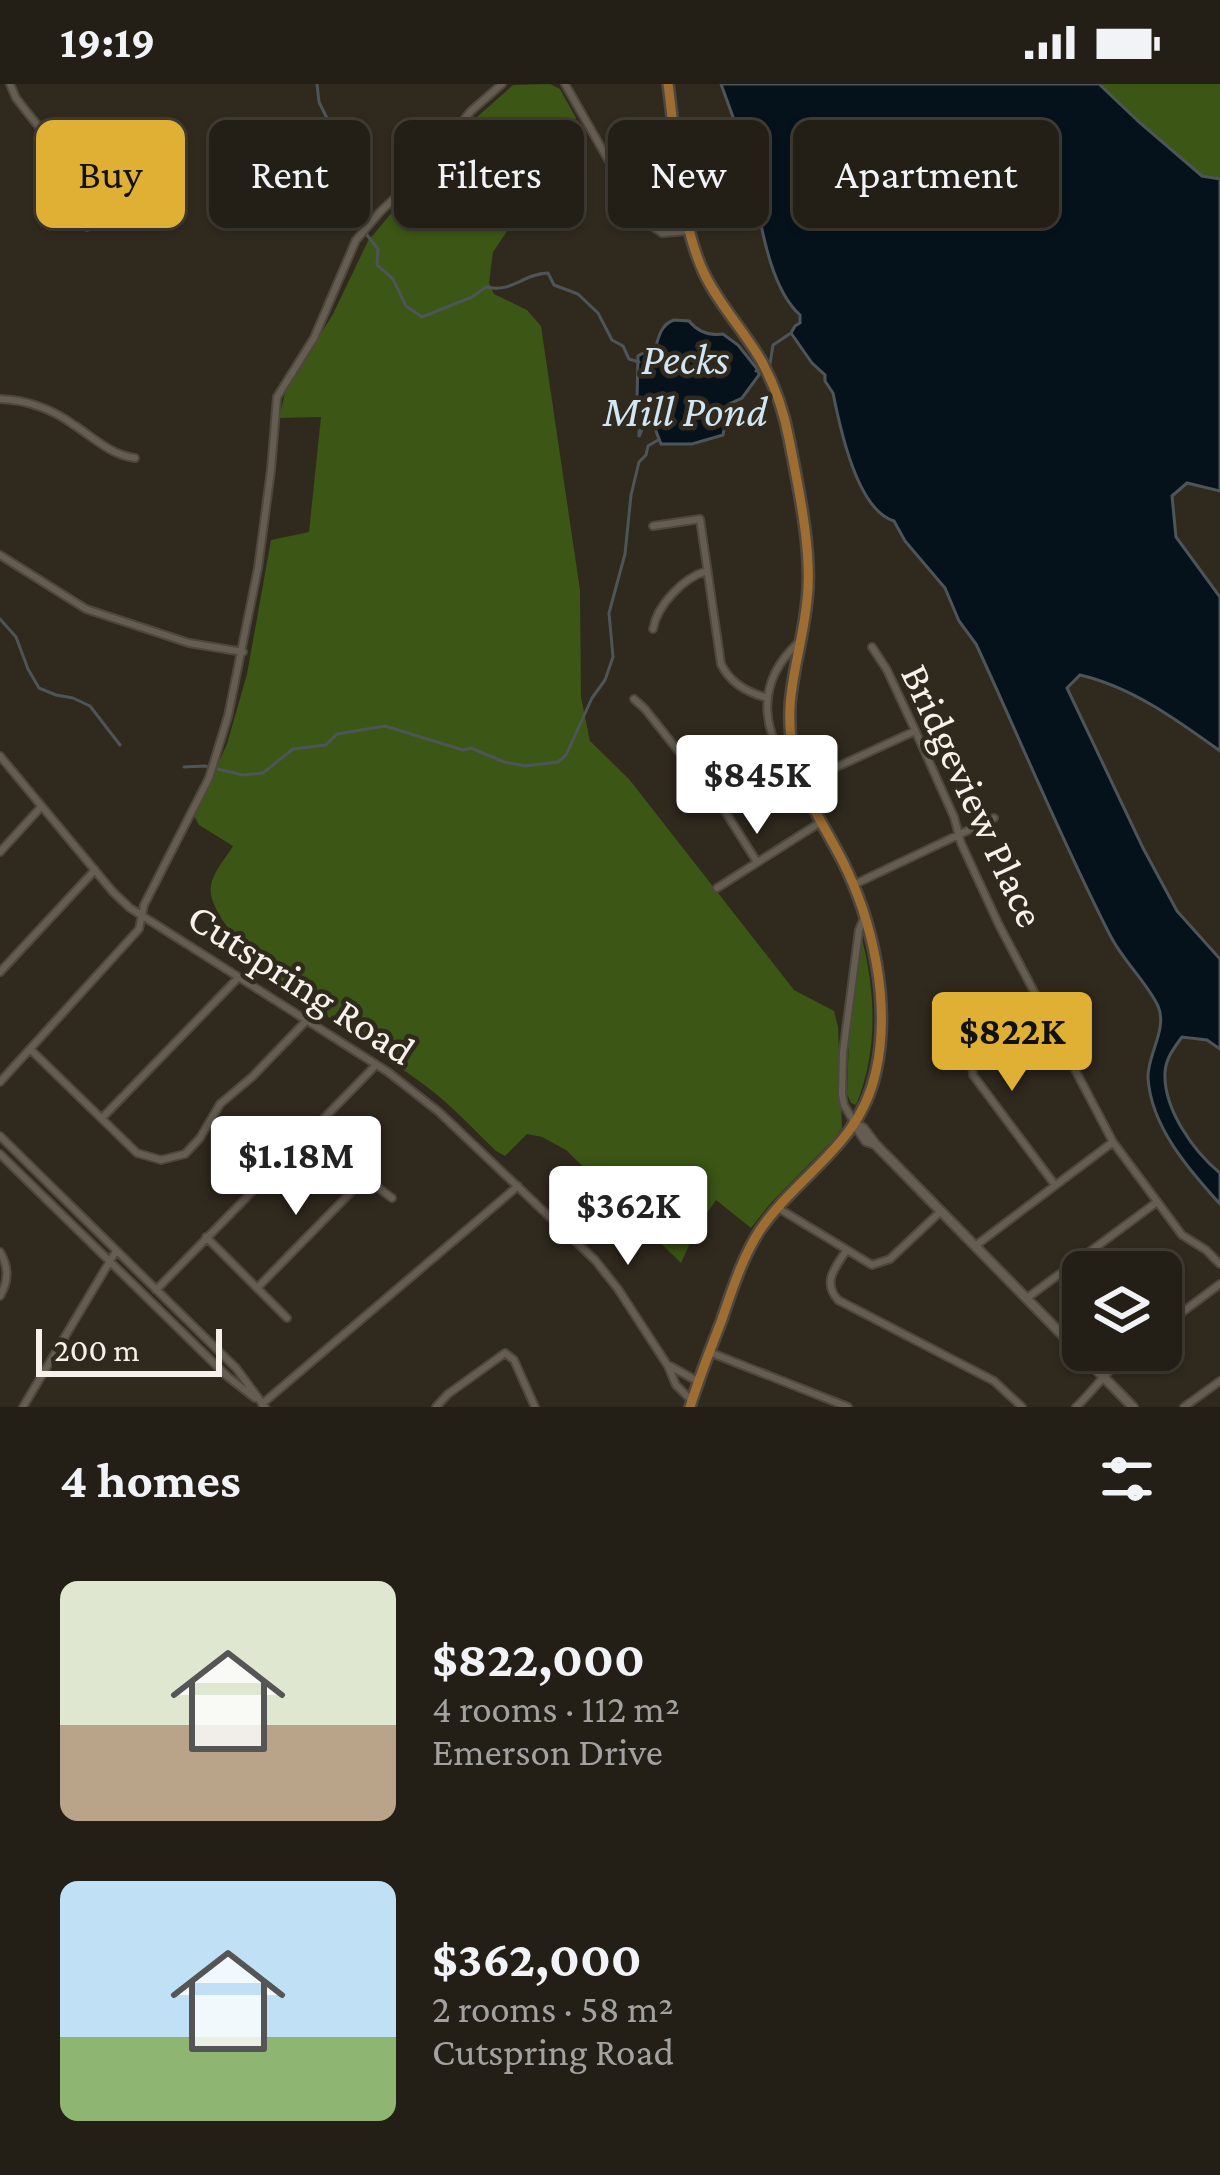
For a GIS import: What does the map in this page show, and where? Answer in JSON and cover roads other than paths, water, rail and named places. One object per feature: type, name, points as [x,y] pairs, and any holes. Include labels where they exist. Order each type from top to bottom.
[{"type":"main road","points":[[668,84],[673,120]]},
{"type":"main road","points":[[689,228],[707,280],[764,367],[788,431],[808,584],[790,687],[793,750],[802,783],[853,885],[864,918],[877,978],[879,1047],[873,1083],[856,1125],[757,1235],[740,1268],[691,1404]]},
{"type":"main road","points":[[856,1125],[1133,1407]]},
{"type":"street","points":[[10,84],[36,125]]},
{"type":"street","points":[[0,1082],[140,928],[144,905],[208,778],[243,652],[271,470],[274,407],[282,385],[314,338],[356,240],[421,173],[471,111],[502,84]]},
{"type":"street","points":[[565,84],[608,161]]},
{"type":"street","points":[[0,399],[42,407],[112,451],[135,458]]},
{"type":"street","points":[[653,526],[700,519],[721,664],[740,686],[767,698]]},
{"type":"street","points":[[0,555],[86,609],[178,640],[243,652]]},
{"type":"street","points":[[652,629],[655,617],[688,578],[707,571]]},
{"type":"street","points":[[799,642],[781,663],[767,698],[767,718],[783,761],[802,783],[915,730]]},
{"type":"street","name":"Bridgeview Place","points":[[872,647],[915,730],[999,925],[1113,1142],[1182,1235],[1220,1264]]},
{"type":"street","points":[[634,699],[721,805],[757,862]]},
{"type":"street","name":"Cutspring Road","points":[[0,756],[122,901],[416,1092],[518,1186],[605,1272],[691,1404]]},
{"type":"street","points":[[0,852],[41,807]]},
{"type":"street","points":[[853,885],[994,818]]},
{"type":"street","points":[[717,888],[821,822]]},
{"type":"street","points":[[0,972],[95,870]]},
{"type":"street","points":[[856,1125],[844,1106],[843,1053],[864,918]]},
{"type":"street","points":[[101,1118],[238,978]]},
{"type":"street","points":[[960,1013],[969,1031],[970,1065],[976,1081],[1055,1185]]},
{"type":"street","points":[[30,1049],[144,1156],[168,1159],[185,1154],[220,1104],[306,1021]]},
{"type":"street","points":[[147,1298],[376,1065]]},
{"type":"street","points":[[315,1127],[392,1198]]},
{"type":"street","points":[[0,1136],[236,1368],[263,1406]]},
{"type":"street","points":[[976,1246],[1113,1142]]},
{"type":"street","points":[[0,1154],[227,1377],[263,1406]]},
{"type":"street","points":[[257,1288],[365,1178]]},
{"type":"street","points":[[263,1406],[518,1186]]},
{"type":"street","points":[[1027,1298],[1157,1202]]},
{"type":"street","points":[[778,1208],[872,1265],[884,1263],[941,1211]]},
{"type":"street","points":[[206,1238],[287,1318]]},
{"type":"street","points":[[23,1407],[116,1251]]},
{"type":"street","points":[[846,1251],[830,1280],[838,1300],[994,1381],[1022,1407]]},
{"type":"street","points":[[0,1252],[7,1280],[0,1296]]},
{"type":"street","points":[[1182,1312],[1220,1284]]},
{"type":"street","points":[[709,1352],[848,1407]]},
{"type":"street","points":[[436,1407],[506,1353],[514,1360],[535,1407]]},
{"type":"street","name":"Cutspring Road","points":[[668,1366],[698,1382]]},
{"type":"street","points":[[1076,1407],[1107,1371]]},
{"type":"street","points":[[1184,1407],[1220,1381]]},
{"type":"water","points":[[721,84],[1099,84],[1202,176],[1220,179],[1220,491],[1187,483],[1172,496],[1176,537],[1220,597],[1220,751],[1171,716],[1099,680],[1080,675],[1067,688],[1177,911],[1220,959],[1220,1049],[1207,1040],[1182,1037],[1165,1072],[1169,1100],[1182,1128],[1220,1173],[1220,1204],[1184,1161],[1156,1113],[1148,1078],[1161,1024],[1158,1006],[1111,937],[976,644],[959,621],[945,588],[860,485],[825,375],[791,333],[800,315],[780,287],[762,228],[769,228],[769,120],[734,120]]},
{"type":"water","name":"Pecks Mill Pond","points":[[674,320],[689,321],[708,334],[723,334],[738,345],[759,375],[742,398],[729,404],[723,435],[692,444],[661,444],[651,418],[639,437],[644,414],[637,401],[638,356],[656,346],[664,327]]},
{"type":"waterway","points":[[317,84],[328,120]]},
{"type":"waterway","points":[[367,235],[378,249],[377,265],[393,279],[406,306],[422,317],[486,287],[503,287],[548,273],[554,285],[578,294],[598,313],[612,340],[623,346],[629,359],[639,362]]},
{"type":"waterway","points":[[756,371],[770,364],[773,345],[791,333]]},
{"type":"waterway","points":[[184,767],[263,773],[293,749],[326,745],[337,734],[385,726],[463,750],[471,748],[504,762],[525,766],[558,762],[566,755],[613,657],[609,613],[625,554],[631,495],[639,462],[648,446],[658,440]]},
{"type":"waterway","points":[[0,619],[16,637],[39,688],[90,706],[120,745]]}]
